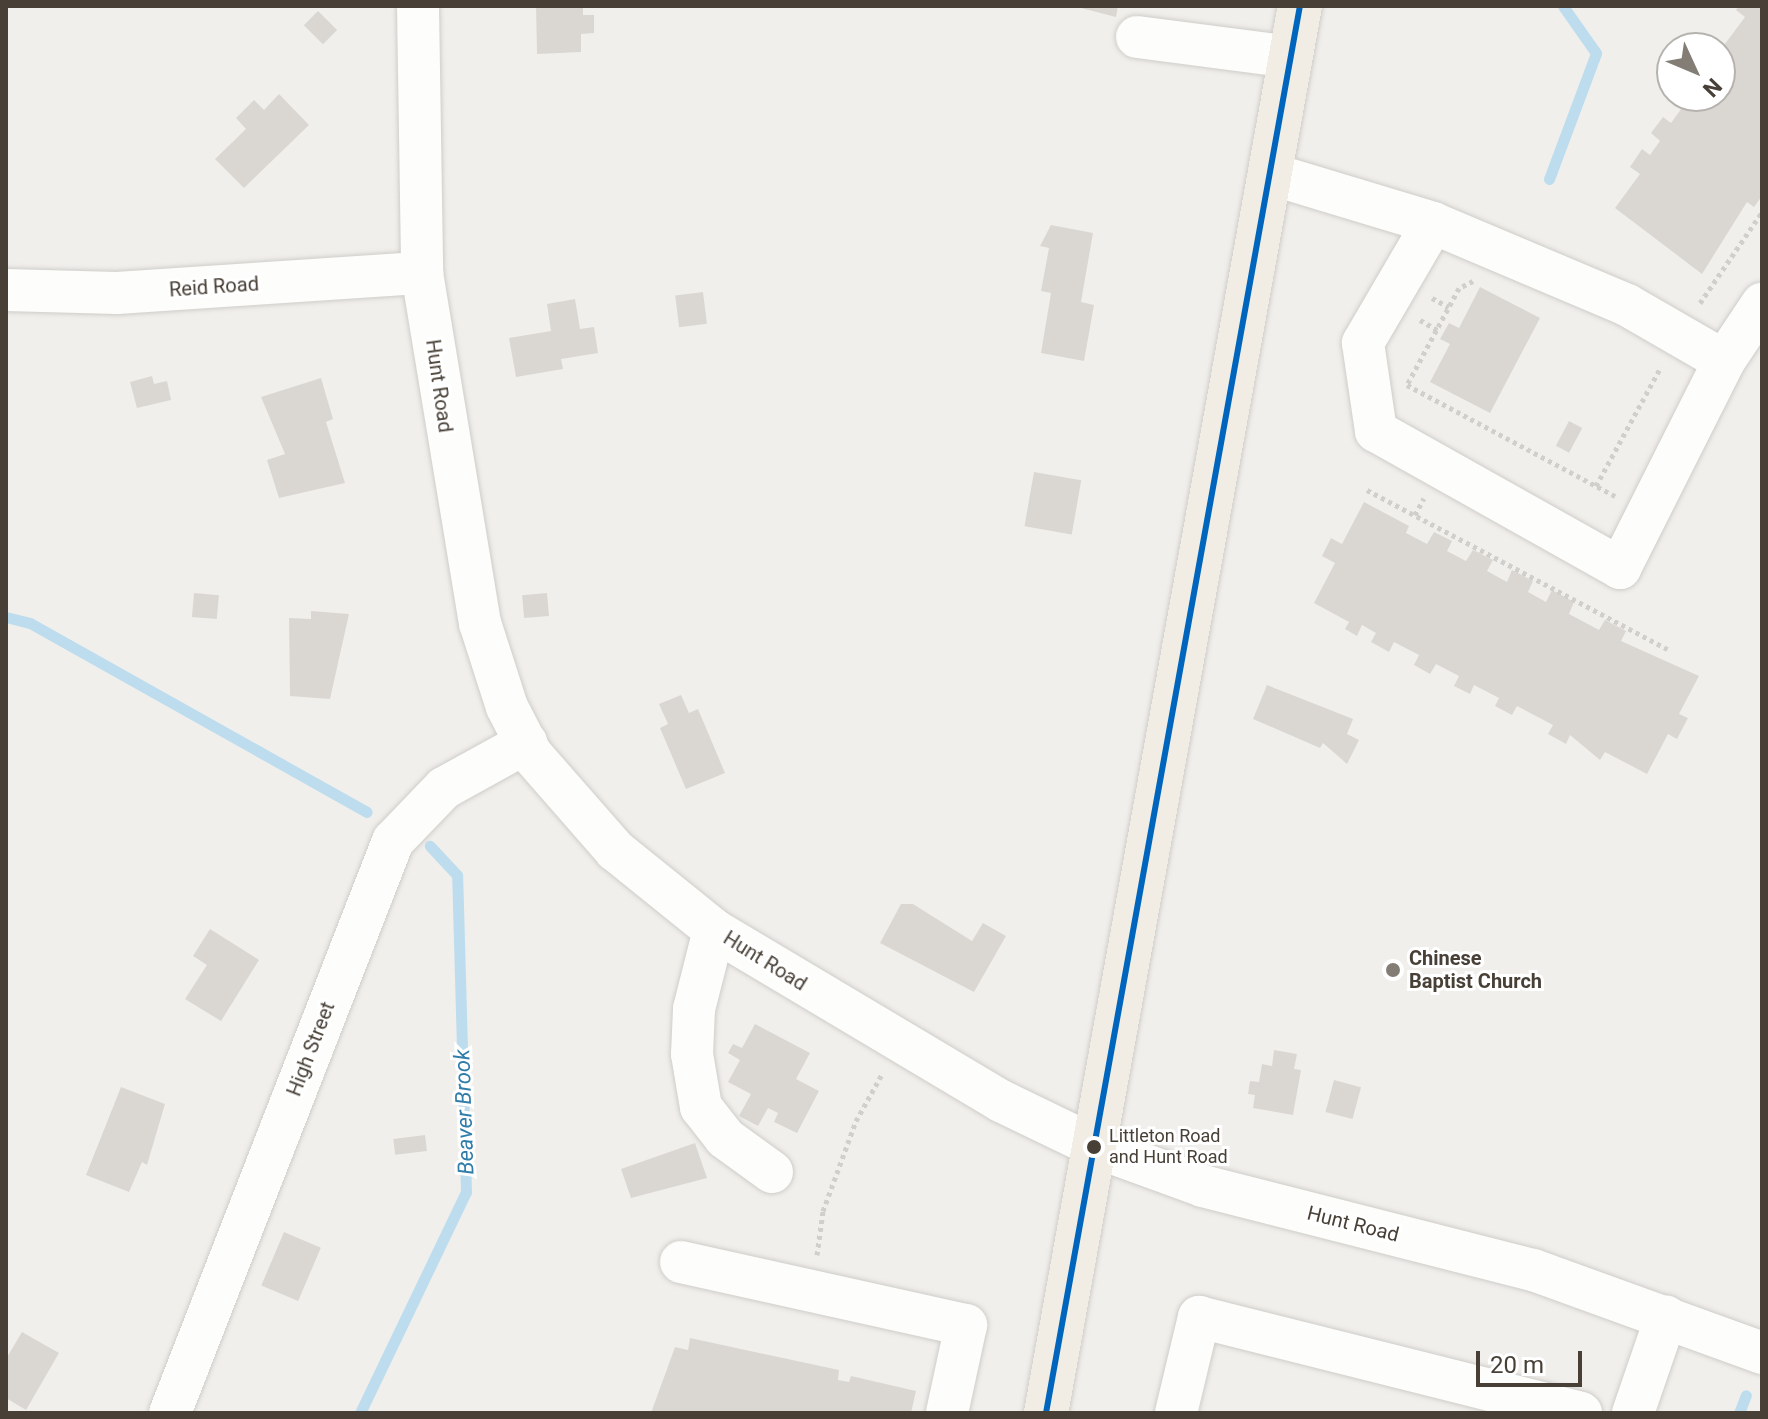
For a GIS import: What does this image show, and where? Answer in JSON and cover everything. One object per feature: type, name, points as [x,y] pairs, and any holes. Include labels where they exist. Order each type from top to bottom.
[{"type":"main road","points":[[1046,1413],[1300,6]]},
{"type":"street","name":"Hunt Road","points":[[418,6],[422,273],[480,623],[526,743],[615,850],[714,930],[900,1042],[1096,1147],[1203,1186],[1533,1270],[1762,1353]]},
{"type":"street","points":[[1137,37],[1291,57]]},
{"type":"street","points":[[1271,174],[1433,223],[1627,305],[1724,361]]},
{"type":"street","points":[[1433,223],[1363,343],[1376,431],[1620,568],[1724,361],[1762,304]]},
{"type":"street","name":"Reid Road","points":[[6,290],[117,293],[422,273]]},
{"type":"street","name":"High Street","points":[[170,1413],[393,841],[444,788],[526,743]]},
{"type":"street","points":[[714,930],[694,1009],[692,1054],[701,1107],[725,1138],[772,1172]]},
{"type":"street","points":[[681,1262],[966,1325],[947,1413]]},
{"type":"street","points":[[1176,1413],[1199,1317],[1581,1413]]},
{"type":"street","points":[[1633,1413],[1666,1317]]},
{"type":"path","points":[[1692,314],[1762,212]]},
{"type":"path","points":[[1484,276],[1459,288],[1407,385],[1648,513]]},
{"type":"path","points":[[1596,486],[1665,359]]},
{"type":"path","points":[[1367,490],[1667,649]]},
{"type":"path","points":[[1415,515],[1427,494]]},
{"type":"path","points":[[812,1291],[823,1211],[856,1121],[900,1042]]},
{"type":"building","points":[[536,6],[583,6],[583,15],[594,15],[594,33],[581,34],[581,52],[537,54]]},
{"type":"building","points":[[1073,6],[1118,6],[1116,17]]},
{"type":"building","points":[[1739,6],[1762,6],[1762,196],[1754,207],[1747,202],[1702,274],[1615,208],[1640,174],[1630,167],[1642,149],[1650,155],[1660,141],[1651,133],[1663,117],[1671,123],[1679,112],[1736,112],[1734,32],[1745,17],[1736,10]]},
{"type":"building","points":[[318,11],[337,30],[323,44],[304,25]]},
{"type":"building","points":[[279,94],[309,125],[244,188],[215,159],[246,129],[236,118],[254,100],[264,110]]},
{"type":"building","points":[[1051,225],[1093,233],[1081,302],[1094,305],[1084,361],[1041,353],[1051,293],[1041,291],[1049,248],[1040,246]]},
{"type":"building","points":[[1480,287],[1540,318],[1490,413],[1430,382],[1450,344],[1440,339],[1449,323],[1459,328]]},
{"type":"building","points":[[703,292],[707,324],[679,327],[675,295]]},
{"type":"building","points":[[575,299],[580,329],[594,327],[598,353],[561,359],[563,369],[516,377],[509,338],[551,331],[547,304]]},
{"type":"building","points":[[152,376],[154,384],[167,381],[171,400],[137,408],[130,382]]},
{"type":"building","points":[[321,378],[333,419],[326,422],[345,483],[279,498],[267,460],[285,454],[261,397]]},
{"type":"building","points":[[1569,421],[1582,428],[1569,453],[1556,446]]},
{"type":"building","points":[[1034,472],[1081,480],[1072,534],[1024,526]]},
{"type":"building","points":[[1364,502],[1409,526],[1406,533],[1427,544],[1434,532],[1452,541],[1447,551],[1466,561],[1473,550],[1493,560],[1487,571],[1507,582],[1512,570],[1533,581],[1528,592],[1546,602],[1552,590],[1574,602],[1569,614],[1599,630],[1605,620],[1626,631],[1621,641],[1699,676],[1679,714],[1688,718],[1677,739],[1668,734],[1647,774],[1605,752],[1600,760],[1570,735],[1566,744],[1548,734],[1553,725],[1517,706],[1512,715],[1495,706],[1499,698],[1474,685],[1470,694],[1454,686],[1459,676],[1436,664],[1430,674],[1414,665],[1419,655],[1394,642],[1389,652],[1371,642],[1376,633],[1362,625],[1357,636],[1345,629],[1349,622],[1314,603],[1335,563],[1322,556],[1331,538],[1342,544]]},
{"type":"building","points":[[194,593],[219,595],[217,619],[192,617]]},
{"type":"building","points":[[547,593],[549,616],[524,618],[522,595]]},
{"type":"building","points":[[311,611],[349,614],[330,699],[290,696],[289,618],[311,619]]},
{"type":"building","points":[[1267,685],[1353,719],[1347,734],[1359,740],[1347,764],[1323,743],[1320,748],[1253,719]]},
{"type":"building","points":[[681,695],[689,713],[698,709],[725,773],[686,789],[660,728],[668,724],[659,704]]},
{"type":"building","points":[[901,904],[913,904],[972,941],[983,923],[1006,936],[974,992],[880,943]]},
{"type":"building","points":[[210,929],[259,960],[221,1021],[185,999],[207,965],[193,956]]},
{"type":"building","points":[[755,1024],[810,1053],[796,1079],[819,1091],[797,1133],[774,1122],[778,1113],[768,1108],[758,1126],[739,1116],[751,1094],[728,1082],[740,1060],[728,1053],[733,1044],[742,1048]]},
{"type":"building","points":[[1274,1050],[1297,1054],[1294,1069],[1301,1070],[1293,1115],[1253,1108],[1255,1095],[1248,1094],[1250,1081],[1259,1082],[1262,1064],[1272,1066]]},
{"type":"building","points":[[1334,1080],[1361,1087],[1353,1119],[1325,1112]]},
{"type":"building","points":[[121,1087],[165,1104],[147,1165],[142,1162],[129,1192],[86,1175]]},
{"type":"building","points":[[425,1135],[427,1151],[395,1155],[393,1139]]},
{"type":"building","points":[[695,1143],[707,1178],[631,1198],[621,1169]]},
{"type":"building","points":[[284,1232],[321,1248],[298,1301],[261,1285]]},
{"type":"building","points":[[22,1332],[59,1353],[26,1410],[6,1398],[6,1359]]},
{"type":"building","points":[[690,1338],[839,1370],[838,1380],[849,1382],[851,1376],[916,1391],[911,1413],[651,1413],[675,1347],[688,1350]]},
{"type":"waterway","points":[[1549,179],[1596,53],[1563,6]]},
{"type":"waterway","name":"Beaver Brook","points":[[6,617],[30,623],[367,812]]},
{"type":"waterway","name":"Beaver Brook","points":[[360,1413],[466,1192],[457,875],[430,846]]},
{"type":"waterway","points":[[1739,1413],[1746,1395]]},
{"type":"transit line","points":[[1046,1413],[1300,6]]},
{"type":"place","name":"Chinese Baptist Church","points":[[1393,970]]},
{"type":"place","name":"Littleton Road and Hunt Road","points":[[1094,1147]]}]
